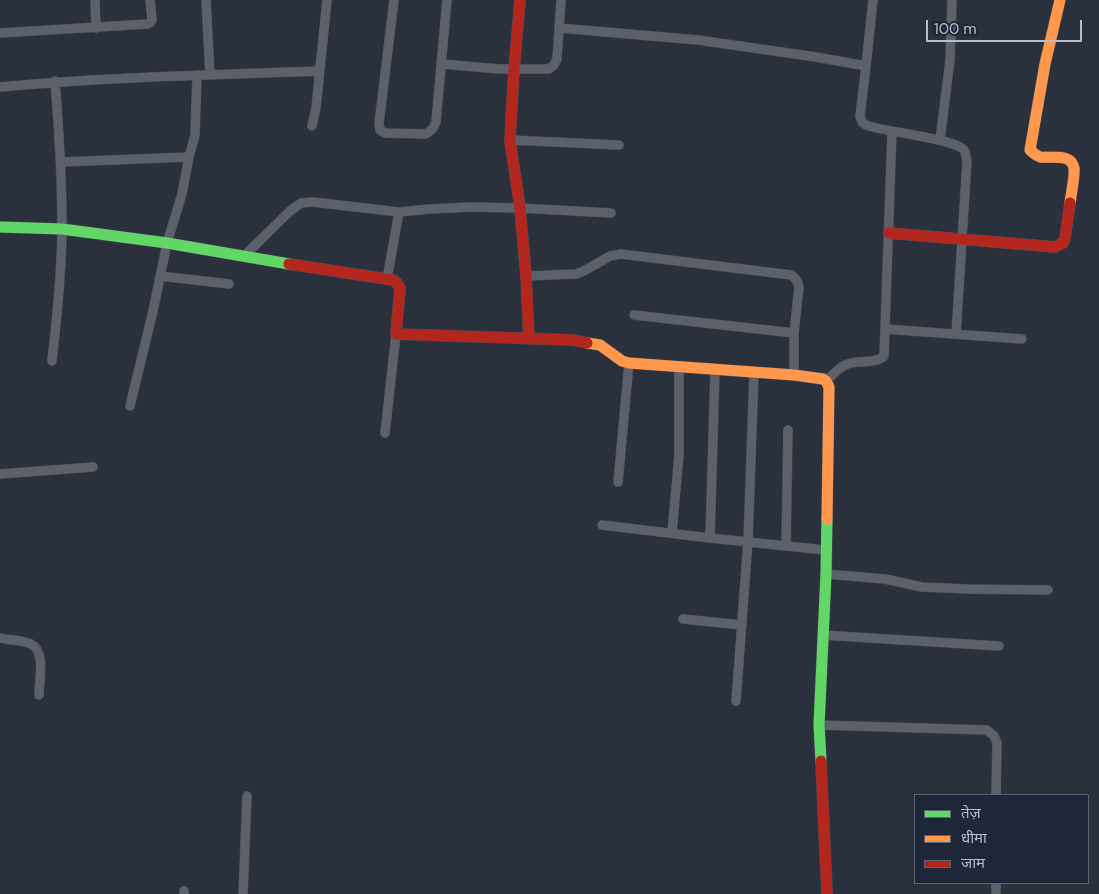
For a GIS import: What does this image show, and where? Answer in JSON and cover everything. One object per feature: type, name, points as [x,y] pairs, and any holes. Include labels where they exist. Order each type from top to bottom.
[{"type":"street","points":[[96,0],[96,28]]},
{"type":"street","points":[[0,33],[147,24],[150,23],[152,17],[150,0]]},
{"type":"street","points":[[206,0],[210,75]]},
{"type":"street","points":[[312,126],[316,108],[327,0]]},
{"type":"street","points":[[394,0],[379,124],[380,130],[385,133],[425,134],[434,128],[436,122],[447,0]]},
{"type":"street","points":[[520,0],[510,140],[512,164],[520,208],[529,339]]},
{"type":"street","points":[[442,64],[514,70],[549,68],[554,65],[557,59],[561,0]]},
{"type":"street","points":[[873,0],[860,116],[862,120],[867,125],[892,132],[940,140],[958,146],[964,149],[966,153],[956,334]]},
{"type":"street","points":[[940,140],[950,60],[952,0]]},
{"type":"street","points":[[889,233],[1055,247],[1063,243],[1074,169],[1073,164],[1066,157],[1040,157],[1034,155],[1030,150],[1045,64],[1060,0]]},
{"type":"street","points":[[559,28],[698,40],[866,66]]},
{"type":"street","points":[[0,87],[55,82],[319,71]]},
{"type":"street","points":[[130,406],[153,311],[166,243],[182,194],[195,135],[197,75]]},
{"type":"street","points":[[52,361],[57,317],[62,229],[61,162],[55,82]]},
{"type":"street","points":[[826,381],[844,365],[882,359],[884,356],[892,132]]},
{"type":"street","points":[[510,140],[619,145]]},
{"type":"street","points":[[61,162],[189,157]]},
{"type":"street","points":[[243,257],[290,211],[301,203],[312,202],[399,212],[444,208],[520,208],[611,213]]},
{"type":"street","points":[[387,279],[399,212]]},
{"type":"street","points":[[0,227],[62,229],[166,243],[393,280],[400,288],[385,433]]},
{"type":"street","points":[[526,276],[576,274],[610,256],[621,254],[791,275],[796,278],[799,287],[794,333],[794,375]]},
{"type":"street","points":[[160,276],[229,284]]},
{"type":"street","points":[[634,315],[794,333]]},
{"type":"street","points":[[885,329],[1022,339]]},
{"type":"street","points":[[396,334],[573,340],[600,345],[622,361],[629,363],[794,375],[826,381],[829,387],[826,574],[819,724],[827,894]]},
{"type":"street","points":[[618,482],[629,363]]},
{"type":"street","points":[[672,534],[679,454],[679,368]]},
{"type":"street","points":[[710,538],[714,370]]},
{"type":"street","points":[[736,700],[748,541],[754,373]]},
{"type":"street","points":[[786,546],[788,430]]},
{"type":"street","points":[[0,474],[93,468]]},
{"type":"street","points":[[602,525],[826,550]]},
{"type":"street","points":[[826,574],[885,579],[922,587],[1048,590]]},
{"type":"street","points":[[683,619],[742,625]]},
{"type":"street","points":[[822,635],[999,646]]},
{"type":"street","points":[[0,638],[30,643],[38,649],[40,658],[39,695]]},
{"type":"street","points":[[819,724],[987,730],[994,736],[997,743],[996,794]]},
{"type":"street","points":[[243,894],[247,796]]},
{"type":"traffic: fast","points":[[0,227],[62,229],[167,243],[289,264]]},
{"type":"traffic: fast","points":[[821,761],[819,725],[827,519]]},
{"type":"traffic: slow","points":[[1060,0],[1045,64],[1030,150],[1040,157],[1060,157],[1072,163],[1074,176],[1070,203]]},
{"type":"traffic: slow","points":[[587,343],[600,345],[622,361],[629,363],[794,375],[826,381],[829,387],[827,519]]},
{"type":"traffic: jam","points":[[520,0],[510,140],[520,208],[529,339]]},
{"type":"traffic: jam","points":[[889,233],[1055,247],[1063,243],[1065,238],[1070,203]]},
{"type":"traffic: jam","points":[[289,264],[393,280],[400,288],[396,334],[573,340],[587,343]]},
{"type":"traffic: jam","points":[[821,761],[827,894]]}]
